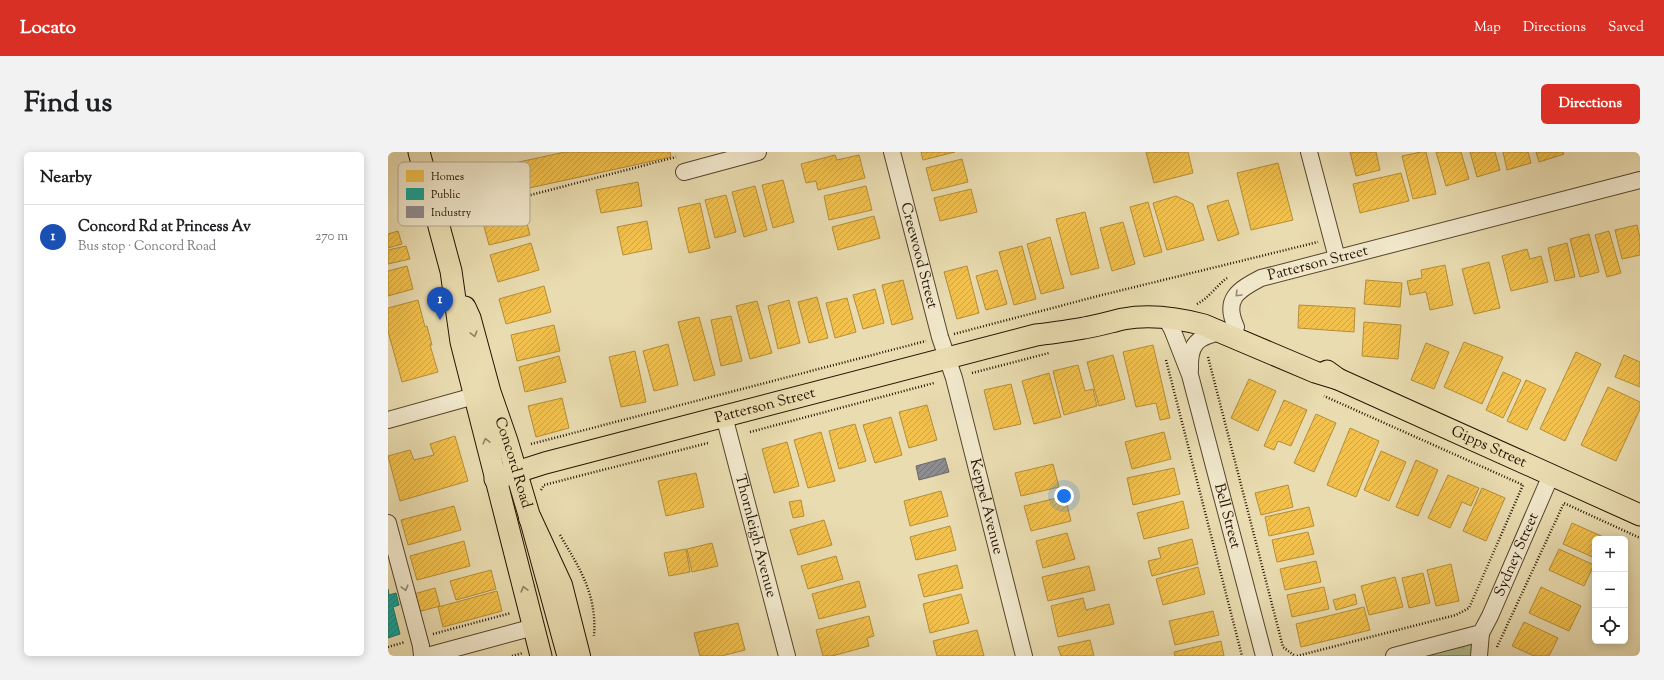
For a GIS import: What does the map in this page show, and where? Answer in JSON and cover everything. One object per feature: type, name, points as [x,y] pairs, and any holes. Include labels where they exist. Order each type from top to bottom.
[{"type":"highway","points":[[530,518],[561,585],[580,656]]},
{"type":"main road","name":"Concord Road","points":[[419,152],[422,162]]},
{"type":"main road","name":"Concord Road","points":[[439,226],[451,271],[461,342],[516,472],[568,656]]},
{"type":"main road","name":"Patterson Street","points":[[495,478],[545,463],[1036,335],[1082,318],[1130,306],[1155,304],[1190,308],[1208,314],[1229,329]]},
{"type":"main road","name":"Patterson Street","points":[[1036,335],[1083,329],[1124,319],[1143,317],[1166,317],[1229,329]]},
{"type":"main road","name":"Gipps Street","points":[[1229,329],[1315,372],[1338,378],[1640,515]]},
{"type":"main road","name":"Concord Road","points":[[482,394],[495,478],[534,627],[534,654]]},
{"type":"street","points":[[684,172],[758,152]]},
{"type":"street","name":"Creewood Street","points":[[892,152],[946,358]]},
{"type":"street","points":[[1309,152],[1337,258]]},
{"type":"street","name":"Patterson Street","points":[[1229,329],[1230,307],[1233,299],[1239,292],[1261,278],[1640,180]]},
{"type":"street","name":"Bell Street","points":[[1166,317],[1190,375],[1264,656]]},
{"type":"street","name":"Bell Street","points":[[1190,375],[1189,357],[1198,340],[1207,335],[1229,329]]},
{"type":"street","name":"Keppel Avenue","points":[[946,358],[954,378],[1024,656]]},
{"type":"street","points":[[388,420],[482,394]]},
{"type":"street","name":"Thornleigh Avenue","points":[[724,416],[787,656]]},
{"type":"street","name":"Sydney Street","points":[[1479,656],[1481,634],[1551,475]]},
{"type":"street","points":[[388,523],[390,541],[419,638],[422,656]]},
{"type":"street","points":[[427,656],[534,627]]},
{"type":"street","points":[[1394,656],[1481,634]]},
{"type":"path","points":[[530,195],[683,156]]},
{"type":"path","points":[[531,444],[1098,296],[1320,242]]},
{"type":"path","points":[[1190,308],[1207,298],[1215,288],[1227,278]]},
{"type":"path","points":[[1207,352],[1283,647],[1296,656],[1456,615],[1469,608],[1523,485],[1322,395]]},
{"type":"path","points":[[1165,358],[1242,656]]},
{"type":"path","points":[[750,432],[934,383]]},
{"type":"path","points":[[544,485],[708,443]]},
{"type":"path","points":[[1495,649],[1564,504],[1640,538]]},
{"type":"path","points":[[388,647],[518,611]]},
{"type":"path","points":[[512,656],[534,654]]},
{"type":"green space","points":[[1475,641],[1474,656],[1413,656]]},
{"type":"building: Homes","points":[[565,152],[670,152],[671,157],[530,188],[530,162],[519,162]]},
{"type":"building: Homes","points":[[921,152],[955,152],[923,160]]},
{"type":"building: Homes","points":[[1146,152],[1188,152],[1193,173],[1154,183]]},
{"type":"building: Homes","points":[[1350,152],[1376,152],[1380,170],[1356,176]]},
{"type":"building: Homes","points":[[1426,152],[1436,194],[1413,199],[1402,156]]},
{"type":"building: Homes","points":[[1436,152],[1461,152],[1469,179],[1446,186]]},
{"type":"building: Homes","points":[[1470,152],[1495,152],[1500,170],[1477,177]]},
{"type":"building: Homes","points":[[1503,152],[1528,152],[1531,163],[1507,170]]},
{"type":"building: Homes","points":[[1536,152],[1563,152],[1564,154],[1539,162]]},
{"type":"building: Homes","points":[[835,155],[837,160],[859,155],[865,178],[818,190],[816,181],[806,183],[801,164]]},
{"type":"building: Homes","points":[[962,159],[968,182],[932,191],[926,168]]},
{"type":"building: Homes","points":[[1278,163],[1293,220],[1251,230],[1237,173]]},
{"type":"building: Homes","points":[[1401,173],[1409,201],[1360,213],[1353,184]]},
{"type":"building: Homes","points":[[783,180],[794,222],[773,228],[762,185]]},
{"type":"building: Homes","points":[[638,182],[642,206],[601,213],[596,190]]},
{"type":"building: Homes","points":[[755,186],[767,230],[744,237],[732,192]]},
{"type":"building: Homes","points":[[866,186],[872,210],[829,220],[824,196]]},
{"type":"building: Homes","points":[[971,189],[977,212],[940,221],[934,198]]},
{"type":"building: Homes","points":[[726,195],[736,232],[715,238],[705,200]]},
{"type":"building: Homes","points":[[1176,196],[1193,204],[1204,240],[1167,250],[1153,203]]},
{"type":"building: Homes","points":[[1228,200],[1239,234],[1218,241],[1207,206]]},
{"type":"building: Homes","points":[[1148,202],[1162,252],[1144,257],[1130,207]]},
{"type":"building: Homes","points":[[700,203],[710,248],[689,253],[678,208]]},
{"type":"building: Homes","points":[[1085,212],[1099,268],[1071,275],[1056,219]]},
{"type":"building: Homes","points":[[874,216],[880,238],[838,250],[832,227]]},
{"type":"building: Homes","points":[[647,221],[652,249],[623,255],[617,227]]},
{"type":"building: Homes","points":[[1123,222],[1135,264],[1112,271],[1100,228]]},
{"type":"building: Homes","points":[[1637,225],[1640,238],[1640,255],[1622,259],[1615,230]]},
{"type":"building: Homes","points":[[484,226],[528,226],[530,235],[489,245]]},
{"type":"building: Homes","points":[[398,231],[402,244],[388,248],[388,234]]},
{"type":"building: Homes","points":[[1609,231],[1621,273],[1607,277],[1595,235]]},
{"type":"building: Homes","points":[[1589,234],[1599,272],[1580,277],[1570,239]]},
{"type":"building: Homes","points":[[1050,237],[1064,288],[1041,294],[1027,244]]},
{"type":"building: Homes","points":[[531,243],[539,270],[498,282],[490,255]]},
{"type":"building: Homes","points":[[1567,243],[1575,277],[1555,281],[1548,248]]},
{"type":"building: Homes","points":[[406,246],[410,259],[388,264],[388,250]]},
{"type":"building: Homes","points":[[1022,246],[1036,299],[1014,305],[999,252]]},
{"type":"building: Homes","points":[[1527,249],[1530,259],[1541,256],[1548,282],[1511,291],[1502,256]]},
{"type":"building: Homes","points":[[1489,262],[1500,308],[1474,314],[1462,269]]},
{"type":"building: Homes","points":[[1445,265],[1453,305],[1430,310],[1426,292],[1410,295],[1407,281],[1422,278],[1421,270]]},
{"type":"building: Homes","points":[[407,266],[413,289],[388,296],[388,271]]},
{"type":"building: Homes","points":[[967,266],[979,313],[957,319],[944,272]]},
{"type":"building: Homes","points":[[997,270],[1007,304],[986,310],[976,276]]},
{"type":"building: Homes","points":[[903,280],[913,319],[892,325],[882,285]]},
{"type":"building: Homes","points":[[1366,280],[1402,283],[1400,307],[1364,304]]},
{"type":"building: Homes","points":[[544,286],[551,312],[506,324],[499,299]]},
{"type":"building: Homes","points":[[875,289],[884,323],[863,329],[853,295]]},
{"type":"building: Homes","points":[[817,297],[828,338],[809,343],[798,302]]},
{"type":"building: Homes","points":[[847,298],[856,332],[835,338],[826,303]]},
{"type":"building: Homes","points":[[418,300],[425,327],[427,326],[432,345],[430,345],[438,372],[402,382],[388,331],[388,308]]},
{"type":"building: Homes","points":[[789,300],[800,343],[778,349],[768,306]]},
{"type":"building: Homes","points":[[757,301],[772,353],[750,359],[736,306]]},
{"type":"building: Homes","points":[[1299,305],[1355,308],[1354,332],[1298,328]]},
{"type":"building: Homes","points":[[731,316],[742,361],[721,366],[711,320]]},
{"type":"building: Homes","points":[[699,317],[715,375],[694,381],[678,322]]},
{"type":"building: Homes","points":[[1364,322],[1401,325],[1398,359],[1362,356]]},
{"type":"building: Homes","points":[[554,325],[560,351],[517,361],[511,335]]},
{"type":"building: Homes","points":[[1464,342],[1503,357],[1482,404],[1444,387]]},
{"type":"building: Homes","points":[[1426,343],[1449,352],[1434,389],[1411,380]]},
{"type":"building: Homes","points":[[668,344],[678,385],[654,391],[643,351]]},
{"type":"building: Homes","points":[[1153,345],[1170,418],[1160,420],[1156,403],[1136,407],[1123,352]]},
{"type":"building: Homes","points":[[635,351],[646,402],[621,407],[609,357]]},
{"type":"building: Homes","points":[[1576,352],[1601,364],[1565,441],[1540,429]]},
{"type":"building: Homes","points":[[1113,355],[1125,399],[1099,406],[1087,362]]},
{"type":"building: Homes","points":[[1624,355],[1640,362],[1640,387],[1615,377]]},
{"type":"building: Homes","points":[[559,356],[566,382],[525,392],[519,367]]},
{"type":"building: Homes","points":[[1078,365],[1085,391],[1093,389],[1097,406],[1064,415],[1053,371]]},
{"type":"building: Homes","points":[[1503,372],[1521,380],[1503,418],[1486,410]]},
{"type":"building: Homes","points":[[1049,373],[1061,417],[1034,424],[1022,381]]},
{"type":"building: Homes","points":[[1249,379],[1276,391],[1258,431],[1231,418]]},
{"type":"building: Homes","points":[[1526,380],[1546,389],[1527,430],[1507,421]]},
{"type":"building: Homes","points":[[1011,384],[1021,424],[994,430],[984,390]]},
{"type":"building: Homes","points":[[1608,387],[1640,402],[1640,409],[1616,461],[1581,445]]},
{"type":"building: Homes","points":[[562,398],[569,428],[536,437],[528,406]]},
{"type":"building: Homes","points":[[1284,400],[1307,410],[1291,446],[1278,441],[1274,450],[1264,446]]},
{"type":"building: Homes","points":[[927,405],[937,440],[909,448],[899,412]]},
{"type":"building: Homes","points":[[1316,414],[1336,423],[1314,472],[1294,463]]},
{"type":"building: Homes","points":[[891,417],[902,455],[875,463],[863,425]]},
{"type":"building: Homes","points":[[855,424],[866,461],[839,469],[829,431]]},
{"type":"building: Homes","points":[[1350,428],[1379,441],[1356,497],[1327,485]]},
{"type":"building: Homes","points":[[821,432],[835,481],[808,488],[794,440]]},
{"type":"building: Homes","points":[[1164,432],[1171,459],[1132,469],[1125,442]]},
{"type":"building: Homes","points":[[455,436],[468,481],[400,501],[388,456],[410,450],[414,460],[434,455],[430,444]]},
{"type":"building: Homes","points":[[787,442],[799,486],[774,493],[762,449]]},
{"type":"building: Homes","points":[[1381,451],[1406,462],[1389,501],[1364,490]]},
{"type":"building: Homes","points":[[1416,460],[1438,470],[1418,516],[1396,507]]},
{"type":"building: Homes","points":[[1053,464],[1059,487],[1021,496],[1015,473]]},
{"type":"building: Homes","points":[[1174,468],[1180,494],[1133,505],[1127,478]]},
{"type":"building: Homes","points":[[696,473],[704,507],[666,516],[658,481]]},
{"type":"building: Homes","points":[[1448,475],[1479,488],[1471,506],[1462,502],[1450,528],[1428,518]]},
{"type":"building: Homes","points":[[1288,485],[1293,507],[1261,515],[1255,493]]},
{"type":"building: Homes","points":[[1482,488],[1505,498],[1486,541],[1463,531]]},
{"type":"building: Homes","points":[[941,491],[948,516],[910,526],[904,501]]},
{"type":"building: Homes","points":[[1065,496],[1071,521],[1031,531],[1024,506]]},
{"type":"building: Homes","points":[[801,500],[804,516],[793,518],[789,502]]},
{"type":"building: Homes","points":[[1183,501],[1189,528],[1144,539],[1137,513]]},
{"type":"building: Homes","points":[[454,506],[461,530],[408,545],[401,520]]},
{"type":"building: Homes","points":[[1309,507],[1314,526],[1269,536],[1265,517]]},
{"type":"building: Homes","points":[[824,520],[832,545],[798,555],[790,530]]},
{"type":"building: Homes","points":[[1572,523],[1601,536],[1592,536],[1592,557],[1563,544]]},
{"type":"building: Homes","points":[[950,526],[956,550],[916,560],[910,537]]},
{"type":"building: Homes","points":[[1308,532],[1314,554],[1277,562],[1272,540]]},
{"type":"building: Homes","points":[[1067,533],[1075,559],[1043,568],[1036,541]]},
{"type":"building: Homes","points":[[1192,539],[1198,564],[1152,576],[1148,561],[1161,558],[1158,548]]},
{"type":"building: Homes","points":[[464,541],[470,566],[417,580],[410,556]]},
{"type":"building: Homes","points":[[712,543],[718,566],[692,572],[687,549]]},
{"type":"building: Homes","points":[[686,549],[690,572],[669,576],[664,553]]},
{"type":"building: Homes","points":[[1559,549],[1592,564],[1592,569],[1584,586],[1549,570]]},
{"type":"building: Homes","points":[[836,556],[843,579],[808,589],[801,566]]},
{"type":"building: Homes","points":[[1316,561],[1321,582],[1285,590],[1280,569]]},
{"type":"building: Homes","points":[[1451,564],[1459,601],[1436,606],[1427,570]]},
{"type":"building: Homes","points":[[957,565],[963,588],[924,597],[918,575]]},
{"type":"building: Homes","points":[[1089,566],[1095,590],[1048,601],[1042,577]]},
{"type":"building: Homes","points":[[1198,567],[1205,594],[1163,605],[1156,579]]},
{"type":"building: Homes","points":[[491,570],[496,589],[456,600],[450,581]]},
{"type":"building: Homes","points":[[1423,573],[1430,603],[1409,608],[1402,578]]},
{"type":"building: Homes","points":[[1395,577],[1403,607],[1369,615],[1361,586]]},
{"type":"building: Homes","points":[[859,581],[866,607],[819,619],[812,594]]},
{"type":"building: Homes","points":[[1324,587],[1329,609],[1292,617],[1287,595]]},
{"type":"building: Homes","points":[[1541,587],[1581,606],[1569,631],[1529,613]]},
{"type":"building: Homes","points":[[435,588],[440,606],[418,612],[414,594]]},
{"type":"building: Homes","points":[[497,591],[502,611],[443,627],[438,607]]},
{"type":"building: Homes","points":[[961,594],[969,623],[930,633],[923,604]]},
{"type":"building: Homes","points":[[1355,594],[1357,604],[1336,610],[1333,600]]},
{"type":"building: Homes","points":[[1083,598],[1086,610],[1109,604],[1114,624],[1058,637],[1051,606]]},
{"type":"building: Homes","points":[[1364,607],[1370,630],[1301,647],[1296,624]]},
{"type":"building: Homes","points":[[1213,611],[1219,635],[1175,645],[1169,621]]},
{"type":"building: Homes","points":[[869,616],[874,636],[867,638],[869,646],[832,656],[823,656],[816,630]]},
{"type":"building: Homes","points":[[1524,622],[1558,638],[1549,656],[1534,656],[1512,646]]},
{"type":"building: Homes","points":[[738,623],[745,650],[721,656],[700,656],[694,633]]},
{"type":"building: Homes","points":[[977,630],[984,656],[937,656],[933,641]]},
{"type":"building: Homes","points":[[1090,640],[1094,656],[1061,656],[1058,647]]},
{"type":"building: Homes","points":[[1221,641],[1224,656],[1175,656],[1174,652]]},
{"type":"building: Public","points":[[388,589],[389,595],[396,593],[399,605],[393,607],[400,634],[388,638]]},
{"type":"building: Industry","points":[[945,458],[949,472],[919,480],[916,466]]},
{"type":"place","name":"Concord Rd at Princess Av","points":[[440,320]]}]
